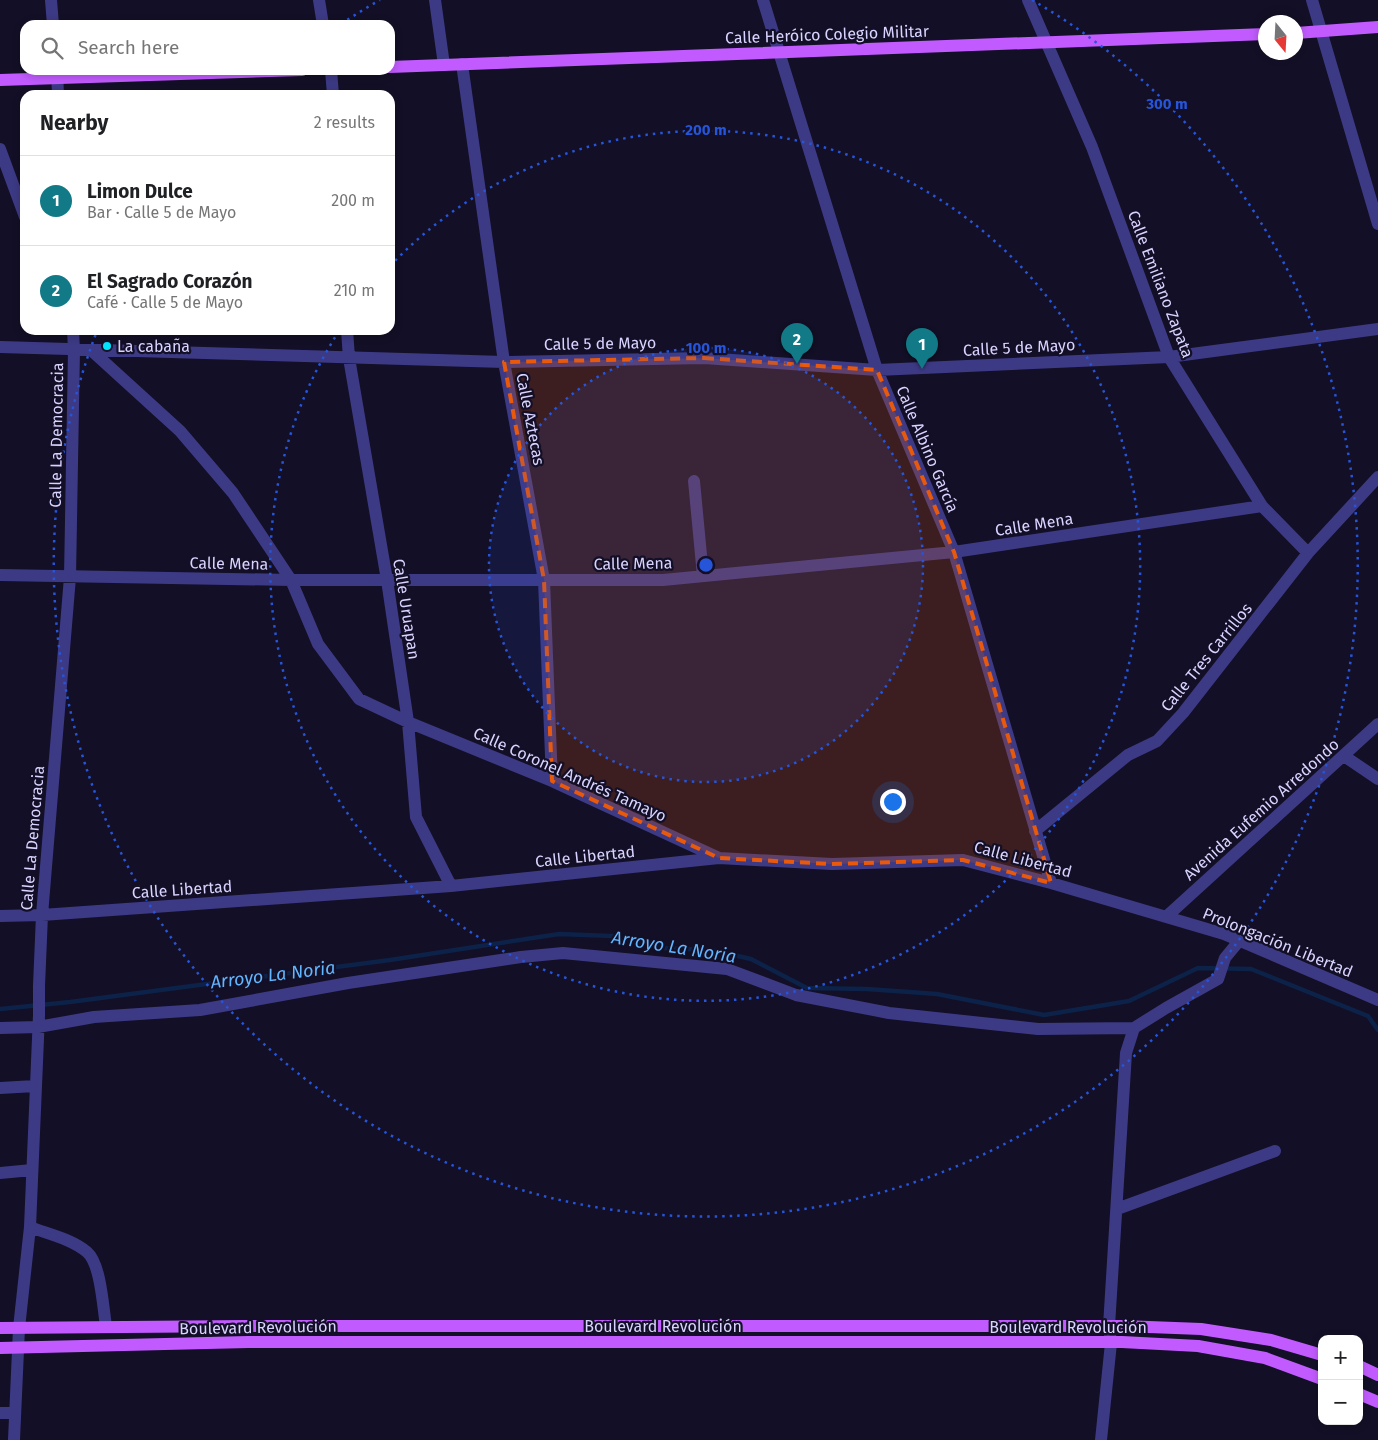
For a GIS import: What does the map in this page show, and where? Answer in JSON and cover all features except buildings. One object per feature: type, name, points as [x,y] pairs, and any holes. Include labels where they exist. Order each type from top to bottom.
[{"type":"main road","points":[[1303,33],[1378,27]]},
{"type":"main road","name":"Calle Heróico Colegio Militar","points":[[395,67],[1258,34]]},
{"type":"main road","points":[[0,80],[57,75]]},
{"type":"main road","name":"Boulevard Revolución","points":[[0,1328],[106,1326],[1109,1326],[1201,1329],[1271,1340],[1318,1354]]},
{"type":"main road","points":[[385,1326],[385,1342]]},
{"type":"main road","points":[[812,1326],[812,1342]]},
{"type":"main road","name":"Boulevard Revolución","points":[[0,1348],[248,1342],[1122,1342],[1198,1346],[1266,1358],[1318,1378]]},
{"type":"main road","points":[[1363,1368],[1378,1375]]},
{"type":"main road","points":[[1363,1396],[1378,1402]]},
{"type":"street","points":[[51,0],[53,20]]},
{"type":"street","points":[[319,0],[322,20]]},
{"type":"street","points":[[435,0],[444,65]]},
{"type":"street","name":"Calle Albino García","points":[[763,0],[877,370],[954,552],[1051,883]]},
{"type":"street","name":"Calle Emiliano Zapata","points":[[1028,0],[1092,147],[1169,357],[1262,506],[1308,553]]},
{"type":"street","points":[[1312,0],[1378,224]]},
{"type":"street","name":"Calle Aztecas","points":[[462,64],[504,362],[544,580],[552,781]]},
{"type":"street","points":[[57,75],[58,90]]},
{"type":"street","points":[[331,75],[333,90]]},
{"type":"street","points":[[0,149],[20,203]]},
{"type":"street","name":"Calle 5 de Mayo","points":[[0,347],[504,362],[704,358],[877,370],[1169,357],[1378,328]]},
{"type":"street","name":"Calle La Democracia","points":[[14,1440],[18,1348],[30,1227],[42,915],[70,577],[73,335]]},
{"type":"street","name":"Calle Uruapan","points":[[347,335],[349,358],[387,580],[408,722],[416,817],[451,886]]},
{"type":"street","name":"Calle Coronel Andrés Tamayo","points":[[91,350],[180,431],[233,493],[291,580],[318,644],[359,698],[408,722],[552,781],[719,858]]},
{"type":"street","name":"Calle Tres Carrillos","points":[[1035,831],[1128,755],[1157,741],[1183,713],[1308,553],[1378,477]]},
{"type":"street","points":[[694,481],[703,576]]},
{"type":"street","name":"Calle Mena","points":[[0,575],[291,580],[664,580],[954,552],[1262,506]]},
{"type":"street","name":"Avenida Eufemio Arredondo","points":[[1166,917],[1378,724]]},
{"type":"street","points":[[1344,756],[1378,779]]},
{"type":"street","name":"Calle Libertad","points":[[0,916],[42,915],[451,886],[719,858],[832,864],[963,860],[1051,883],[1166,917]]},
{"type":"street","name":"Prolongación Libertad","points":[[1166,917],[1224,934],[1378,1000]]},
{"type":"street","points":[[0,1028],[38,1021],[200,1010],[348,984],[520,957],[563,953],[727,969],[796,995],[889,1012],[1038,1029],[1134,1028],[1218,979],[1225,958],[1239,940]]},
{"type":"street","points":[[1101,1440],[1111,1343],[1109,1326],[1126,1053],[1134,1028]]},
{"type":"street","points":[[0,1088],[35,1086]]},
{"type":"street","points":[[1117,1209],[1275,1151]]},
{"type":"street","points":[[0,1173],[32,1170]]},
{"type":"street","points":[[30,1227],[79,1246],[89,1253],[99,1280],[106,1326]]},
{"type":"street","points":[[0,1412],[15,1413]]},
{"type":"highlighted area","points":[[704,358],[877,370],[954,552],[1051,883],[963,860],[832,864],[719,858],[552,781],[544,580],[504,362]]},
{"type":"waterway","name":"Arroyo La Noria","points":[[0,1009],[70,1002],[390,960],[559,934],[612,936],[661,948],[711,950],[751,959],[807,988],[867,989],[937,994],[1044,1015],[1129,1001],[1198,968],[1251,969],[1368,1016],[1378,1030]]},
{"type":"place","name":"La cabaña","points":[[107,346]]},
{"type":"place","name":"El Sagrado Corazón","points":[[797,364]]},
{"type":"place","name":"Limon Dulce","points":[[922,369]]}]
